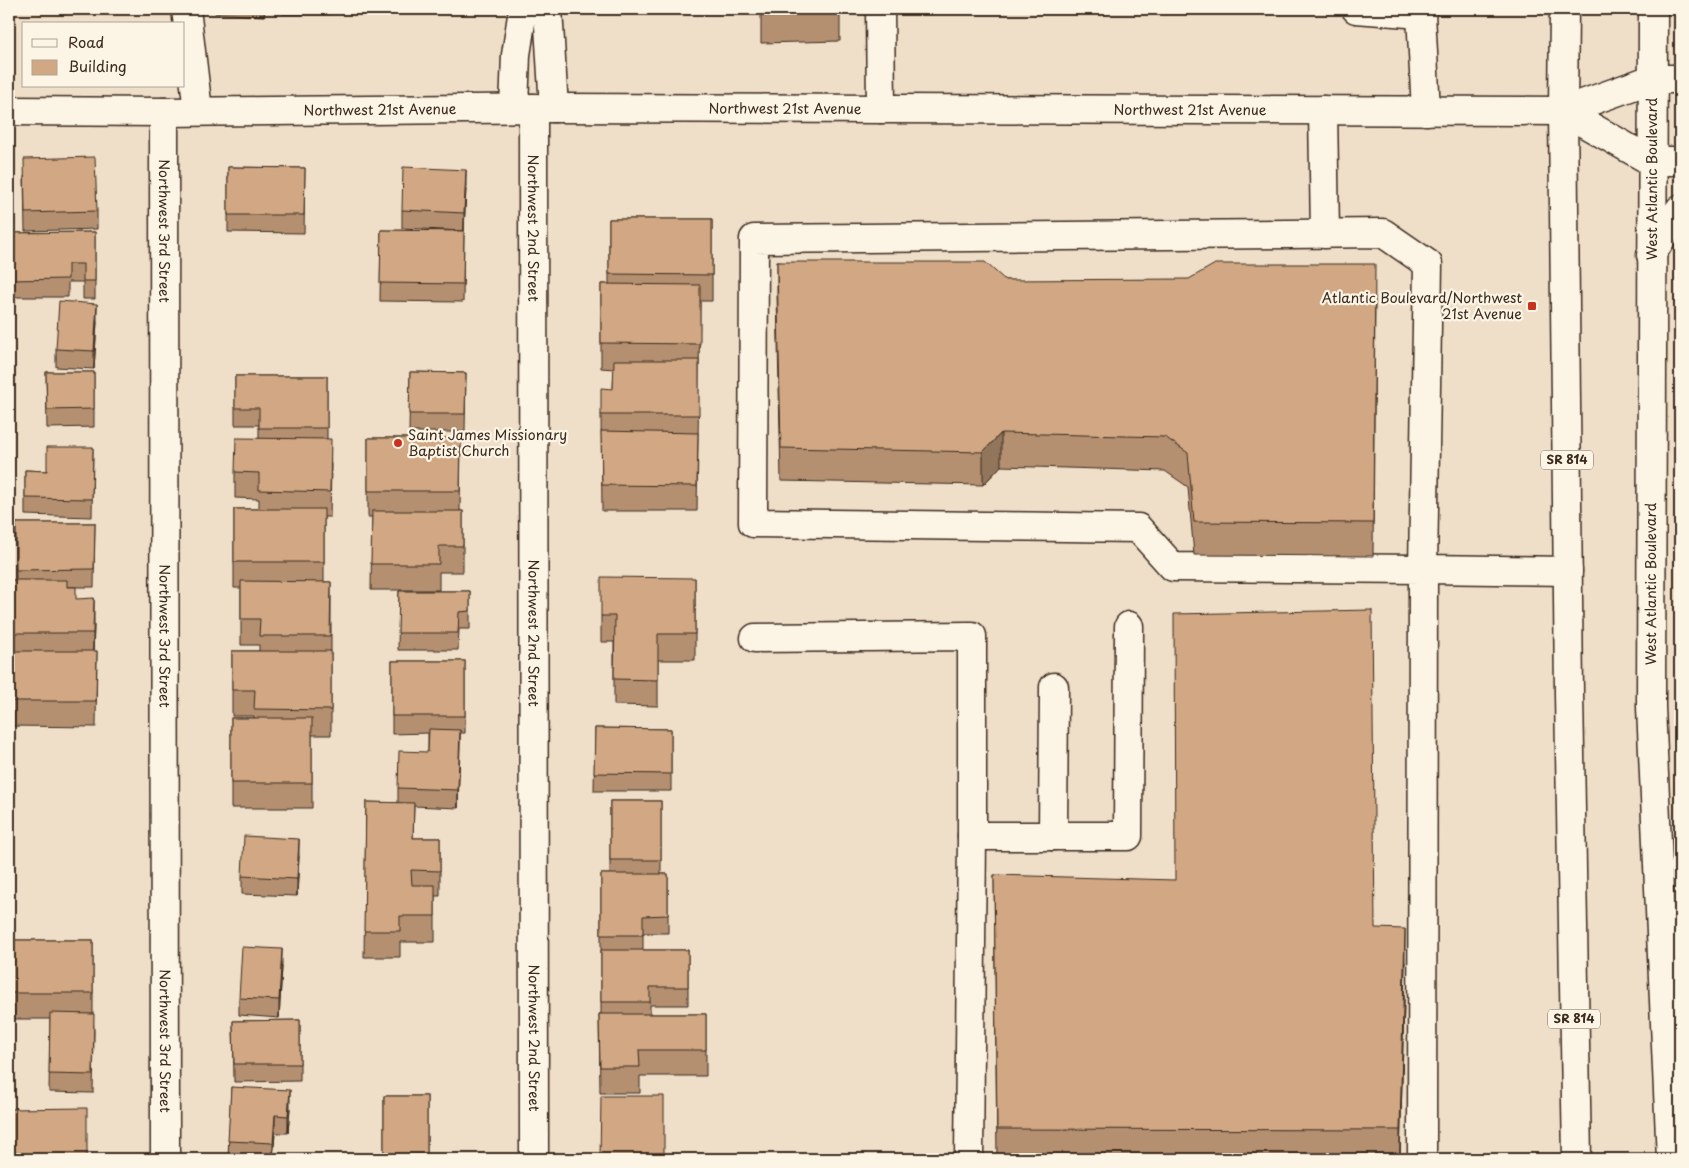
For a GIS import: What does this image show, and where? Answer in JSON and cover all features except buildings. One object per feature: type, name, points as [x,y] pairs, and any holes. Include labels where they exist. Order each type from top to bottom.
[{"type":"street","points":[[186,9],[198,111]]},
{"type":"street","points":[[524,9],[516,55],[533,108]]},
{"type":"street","points":[[533,108],[548,9]]},
{"type":"street","points":[[880,9],[881,109]]},
{"type":"street","points":[[1356,9],[1422,11],[1426,111]]},
{"type":"street","name":"SR 814","points":[[1564,9],[1563,111],[1568,571],[1577,1159]]},
{"type":"street","name":"West Atlantic Boulevard","points":[[1652,9],[1651,708],[1671,1159]]},
{"type":"street","points":[[1563,111],[1652,79],[1680,79]]},
{"type":"street","name":"Northwest 21st Avenue","points":[[9,111],[164,112],[533,108],[1563,111]]},
{"type":"street","name":"Northwest 2nd Street","points":[[533,108],[534,1159]]},
{"type":"street","points":[[1323,110],[1325,234]]},
{"type":"street","points":[[1563,111],[1651,161],[1680,160]]},
{"type":"street","name":"Northwest 3rd Street","points":[[164,112],[165,1159]]},
{"type":"street","points":[[1651,254],[1680,209]]},
{"type":"street","points":[[1422,1159],[1423,569],[1428,264],[1382,233],[754,239],[753,523],[1138,528],[1173,567],[1423,569],[1568,571]]},
{"type":"street","points":[[972,836],[1128,836],[1129,626]]},
{"type":"street","points":[[755,638],[972,636],[969,1159]]},
{"type":"street","points":[[1053,836],[1054,687]]},
{"type":"street","points":[[1576,1128],[1587,1159]]},
{"type":"place","name":"Atlantic Boulevard/Northwest 21st Avenue","points":[[1532,306]]},
{"type":"place","name":"Saint James Missionary Baptist Church","points":[[398,443]]}]
